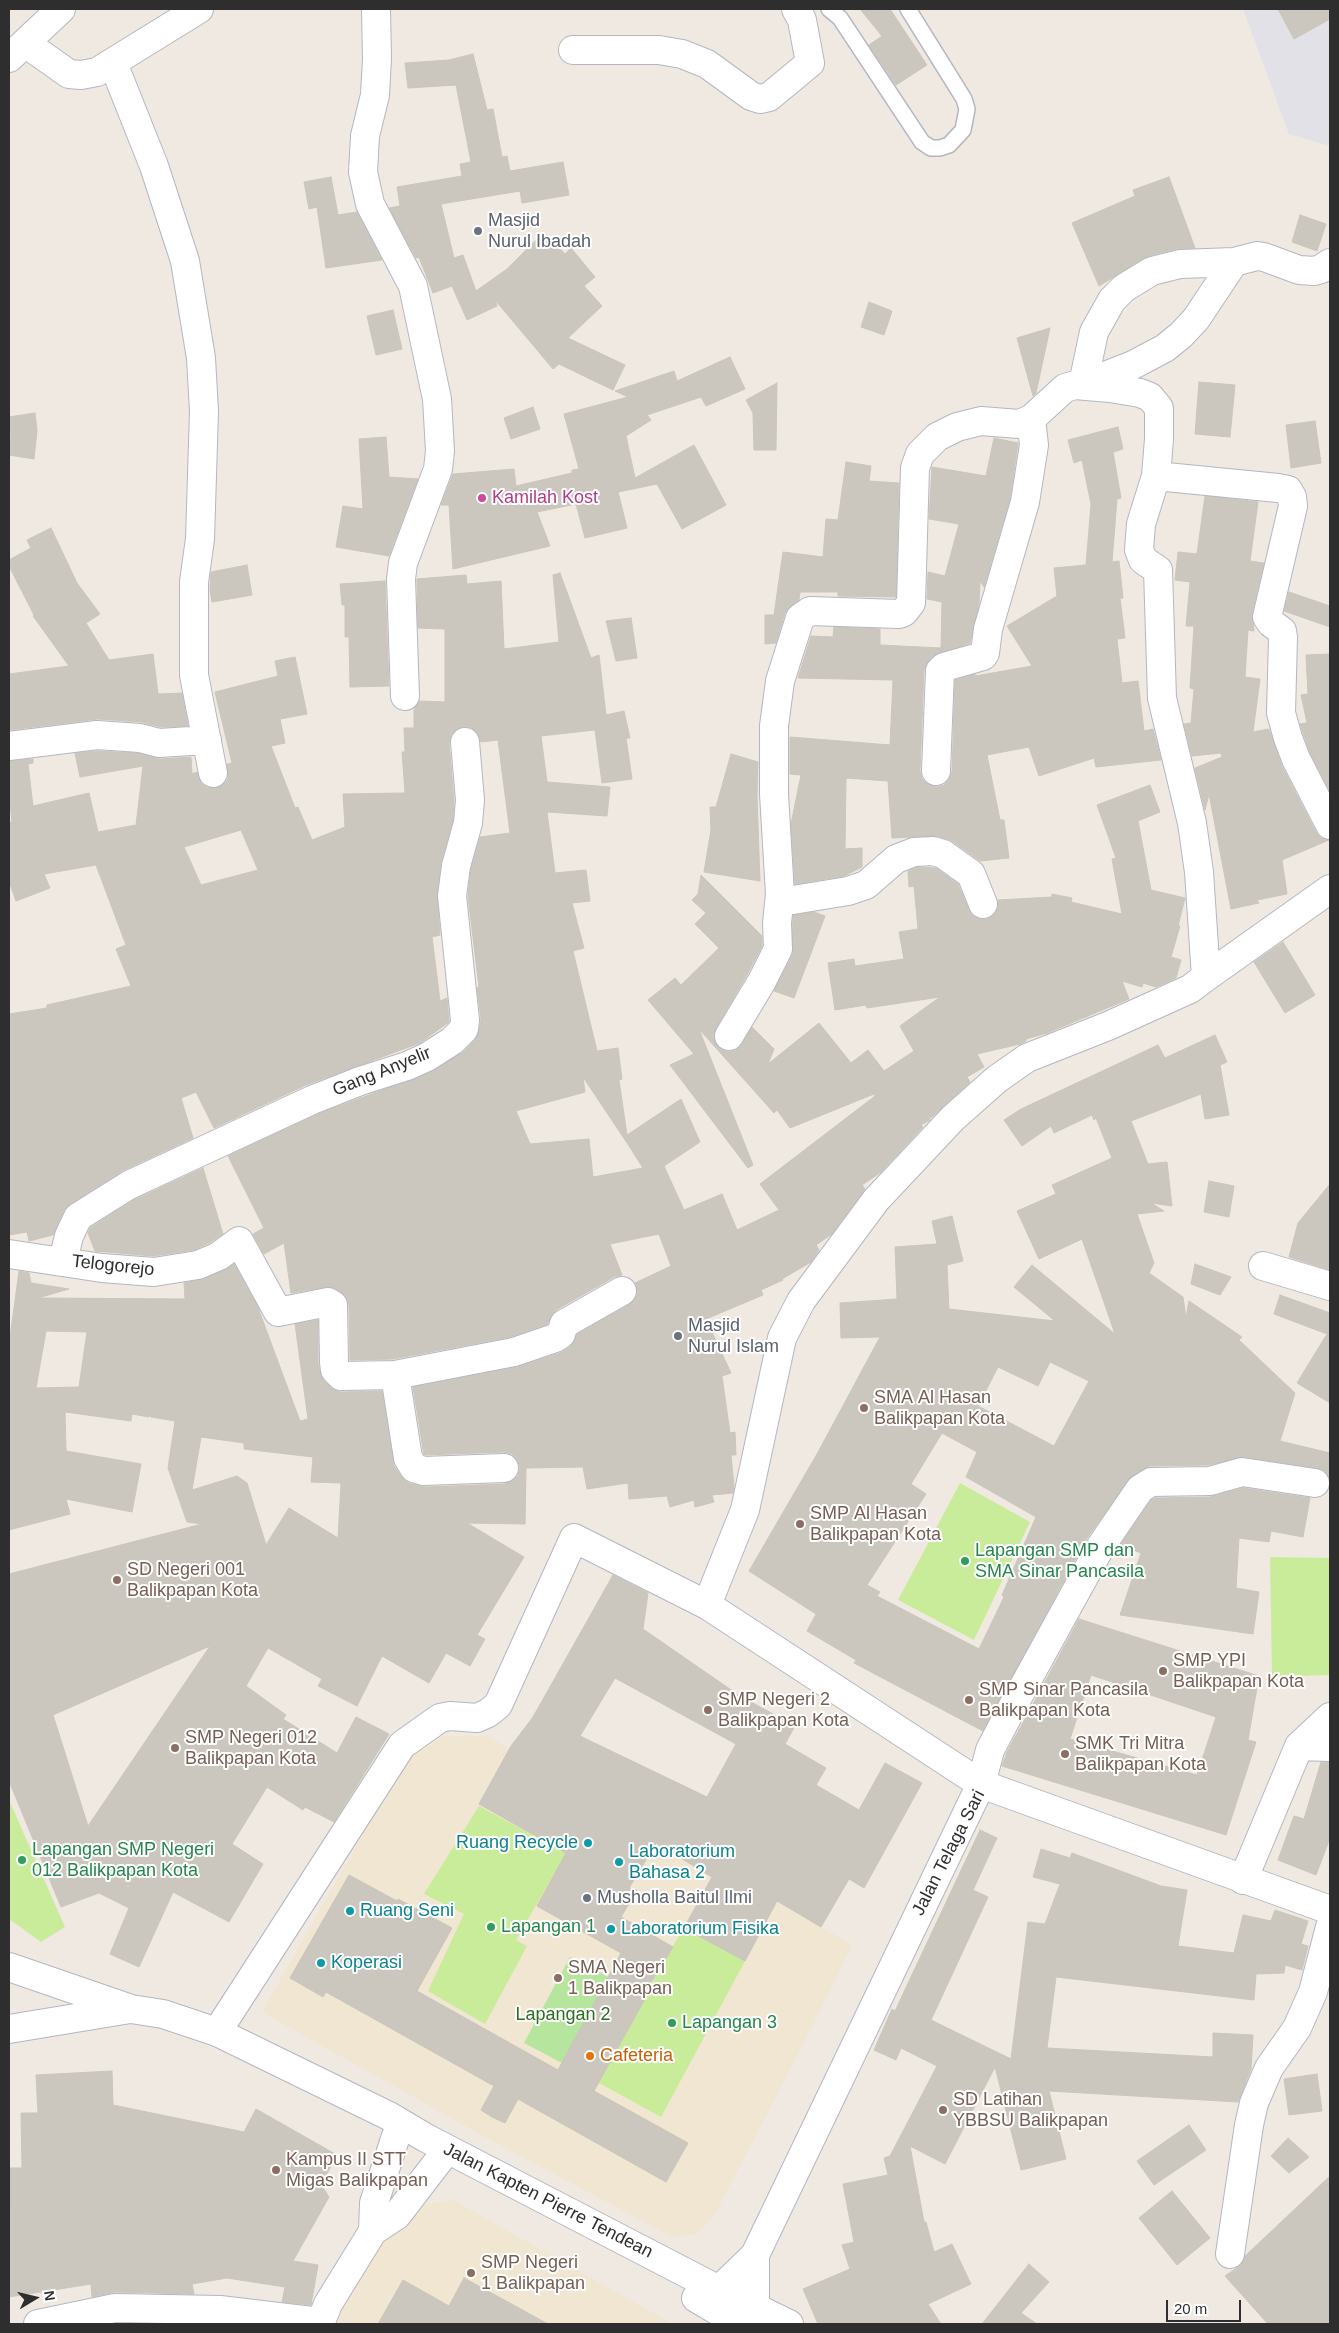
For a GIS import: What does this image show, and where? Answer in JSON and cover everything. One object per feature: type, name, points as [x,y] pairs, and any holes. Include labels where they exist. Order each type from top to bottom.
[{"type":"street","points":[[61,9],[17,50],[70,74],[81,75],[97,72],[199,9]]},
{"type":"street","points":[[376,9],[377,58],[375,95],[365,136],[363,172],[370,204],[413,286],[435,390],[440,450],[438,469],[403,563],[401,579],[405,696]]},
{"type":"street","points":[[573,50],[660,50],[682,54],[707,64],[751,96],[760,99],[769,97],[810,62],[802,20],[796,9]]},
{"type":"street","points":[[113,63],[154,166],[185,261],[201,358],[204,411],[200,539],[194,582],[194,676],[214,773]]},
{"type":"street","points":[[1084,384],[1094,332],[1112,300],[1124,288],[1152,271],[1180,264],[1234,262],[1257,256],[1298,270],[1314,271],[1330,263]]},
{"type":"street","points":[[729,1036],[762,981],[778,949],[777,923],[780,894],[774,794],[774,726],[780,681],[800,618],[810,611],[899,614],[904,612],[911,602],[915,468],[920,454],[937,437],[957,427],[981,421],[1019,424],[1031,419],[1065,388],[1084,384],[1133,365],[1165,348],[1196,319],[1234,262]]},
{"type":"street","points":[[1084,384],[1140,393],[1157,403],[1160,416],[1156,476],[1140,524],[1139,550],[1143,560],[1158,570],[1162,698],[1192,823],[1199,872],[1206,977]]},
{"type":"street","points":[[936,771],[940,671],[944,667],[983,656],[985,653],[988,630],[1025,502],[1034,445],[1031,419]]},
{"type":"street","points":[[1156,476],[1278,488],[1288,490],[1292,497],[1292,506],[1267,617],[1271,623],[1282,631],[1281,713],[1288,738],[1296,759],[1330,825]]},
{"type":"street","points":[[9,746],[96,735],[140,738],[159,742],[207,740]]},
{"type":"street","name":"Gang Anyelir","points":[[63,1261],[69,1236],[78,1217],[130,1185],[312,1100],[414,1063],[452,1041],[464,1029],[465,1020],[452,896],[456,866],[468,823],[470,800],[465,742]]},
{"type":"street","points":[[780,894],[786,899],[793,900],[848,891],[866,885],[896,859],[914,852],[933,851],[943,854],[971,874],[983,904]]},
{"type":"street","points":[[707,1605],[745,1510],[782,1338],[802,1301],[876,1200],[953,1118],[997,1079],[1027,1058],[1108,1026],[1190,989],[1330,889]]},
{"type":"street","name":"Telogorejo","points":[[9,1254],[102,1268],[154,1272],[198,1265],[219,1256],[240,1241],[278,1312],[328,1302],[333,1305],[334,1362],[337,1374],[341,1376],[395,1374]]},
{"type":"street","points":[[1263,1266],[1330,1286]]},
{"type":"street","points":[[504,1468],[424,1471],[414,1468],[408,1458],[395,1374],[514,1352],[555,1338],[561,1334],[564,1324],[622,1291]]},
{"type":"street","points":[[217,2032],[402,1745],[440,1718],[450,1716],[477,1718],[488,1713],[498,1705],[574,1538],[707,1605],[981,1784],[990,1750],[1014,1704],[1101,1546],[1140,1489],[1151,1482],[1210,1481],[1242,1472],[1315,1483]]},
{"type":"street","points":[[1243,1880],[1299,1746],[1330,1716]]},
{"type":"street","points":[[1299,1746],[1330,1747]]},
{"type":"street","name":"Jalan Telaga Sari","points":[[748,2317],[755,2255],[981,1784],[1330,1910]]},
{"type":"street","points":[[1230,2254],[1254,2102],[1269,2068],[1297,2028],[1309,2001],[1330,1927]]},
{"type":"street","name":"Jalan Kapten Pierre Tendean","points":[[9,1968],[137,2011],[160,2024],[211,2043],[412,2139],[719,2290],[748,2317]]},
{"type":"street","points":[[9,2029],[137,2011]]},
{"type":"street","name":"Jalan Kapten Pierre Tendean","points":[[137,2011],[163,2014],[217,2032],[389,2116],[412,2139],[440,2159],[748,2317],[789,2324]]},
{"type":"street","points":[[373,2231],[374,2203],[412,2139]]},
{"type":"street","points":[[38,2324],[116,2316],[220,2310],[320,2323],[328,2304],[373,2231],[397,2215],[440,2159]]},
{"type":"street","name":"Jalan Telaga Sari","points":[[719,2290],[755,2255]]},
{"type":"lane","points":[[829,9],[840,18],[922,142],[931,148],[940,148],[949,145],[963,130],[967,109],[964,98],[908,9]]},
{"type":"shaded area","points":[[1243,9],[1330,9],[1330,146],[1289,134]]},
{"type":"shaded area","name":"SMA Negeri 1 Balikpapan","points":[[445,1736],[487,1736],[852,1945],[815,2021],[713,2218],[696,2234],[673,2237],[485,2137],[262,2012],[403,1764],[425,1747]]},
{"type":"shaded area","name":"SMP Negeri 1 Balikpapan","points":[[453,2200],[673,2324],[338,2324],[344,2302],[377,2244],[398,2220],[422,2205]]},
{"type":"green space","name":"Lapangan SMP dan SMA Sinar Pancasila","points":[[960,1483],[1030,1522],[974,1640],[898,1600]]},
{"type":"green space","points":[[1270,1557],[1330,1558],[1330,1675],[1272,1677]]},
{"type":"green space","name":"Lapangan SMP Negeri 012 Balikpapan Kota","points":[[9,1800],[65,1927],[41,1942],[9,1919]]},
{"type":"green space","name":"Lapangan 1","points":[[479,1806],[566,1853],[516,1940],[527,1946],[485,2024],[428,1991],[464,1914],[424,1894]]},
{"type":"green space","name":"Lapangan 3","points":[[684,1928],[745,1961],[661,2117],[599,2083],[646,1997],[656,1974]]},
{"type":"green space","name":"Lapangan 2","points":[[570,1957],[608,1977],[562,2063],[524,2043]]},
{"type":"building","points":[[860,9],[890,9],[927,65],[896,85],[869,45],[882,36]]},
{"type":"building","points":[[1278,9],[1330,9],[1330,19],[1294,39]]},
{"type":"building","points":[[473,54],[487,110],[493,109],[502,157],[507,156],[510,171],[563,162],[569,195],[522,203],[520,191],[441,204],[454,258],[463,255],[476,291],[507,269],[544,232],[565,254],[571,248],[595,277],[584,286],[602,306],[568,338],[625,365],[613,390],[559,364],[553,369],[495,300],[497,306],[467,320],[452,286],[433,293],[419,257],[416,258],[389,208],[400,206],[397,187],[462,176],[460,164],[471,162],[456,85],[408,88],[405,63],[449,60]]},
{"type":"building","points":[[331,177],[338,215],[357,212],[382,260],[326,268],[317,207],[309,209],[304,182]]},
{"type":"building","points":[[1169,177],[1195,248],[1176,249],[1148,256],[1099,286],[1072,223],[1135,196],[1133,190]]},
{"type":"building","points":[[1300,215],[1326,224],[1317,251],[1292,242]]},
{"type":"building","points":[[869,302],[892,311],[884,335],[861,327]]},
{"type":"building","points":[[393,310],[402,349],[376,355],[367,316]]},
{"type":"building","points":[[1050,328],[1036,393],[1033,396],[1017,338]]},
{"type":"building","points":[[730,357],[745,389],[706,406],[701,397],[647,415],[651,420],[626,436],[635,478],[694,445],[726,505],[682,529],[657,484],[618,492],[627,528],[585,538],[576,504],[537,512],[550,546],[453,569],[449,505],[441,505],[453,474],[514,469],[516,486],[572,473],[572,470],[579,469],[564,414],[628,397],[615,391],[674,371],[677,381]]},
{"type":"building","points":[[1199,382],[1235,385],[1230,437],[1195,434]]},
{"type":"building","points":[[777,383],[776,450],[754,450],[753,413],[746,400]]},
{"type":"building","points":[[533,407],[540,429],[511,439],[504,418]]},
{"type":"building","points":[[35,413],[37,431],[34,459],[9,455],[11,435],[9,417]]},
{"type":"building","points":[[1315,421],[1321,463],[1291,468],[1286,425]]},
{"type":"building","points":[[1118,427],[1123,449],[1113,452],[1121,498],[1117,499],[1112,562],[1119,561],[1123,598],[1120,598],[1125,638],[1117,639],[1122,683],[1138,681],[1144,731],[1153,729],[1161,760],[1096,767],[1094,758],[1039,776],[1029,747],[987,755],[1000,820],[1004,820],[1009,858],[980,861],[952,841],[937,836],[892,838],[888,781],[846,778],[845,849],[862,848],[862,867],[844,876],[795,884],[791,824],[801,775],[790,774],[790,737],[890,745],[893,680],[798,678],[811,636],[833,637],[834,627],[880,629],[880,645],[941,648],[942,602],[927,599],[928,572],[945,576],[959,524],[929,519],[932,467],[986,476],[994,438],[1018,443],[1010,499],[984,587],[980,581],[979,605],[970,643],[933,656],[924,670],[920,771],[922,779],[928,784],[936,787],[944,785],[952,772],[955,680],[975,674],[975,676],[1032,666],[1007,626],[1057,596],[1054,568],[1086,565],[1091,504],[1082,460],[1074,463],[1068,440]]},
{"type":"building","points":[[386,437],[389,477],[418,479],[389,556],[336,547],[343,506],[363,509],[359,439]]},
{"type":"building","points":[[846,462],[871,466],[869,481],[899,483],[896,597],[838,596],[838,592],[800,592],[799,600],[785,613],[776,643],[765,644],[765,615],[774,615],[783,552],[823,557],[826,519],[838,520]]},
{"type":"building","points":[[1205,496],[1258,502],[1250,561],[1264,563],[1252,613],[1254,631],[1248,630],[1245,677],[1260,679],[1253,732],[1269,729],[1282,766],[1316,832],[1321,838],[1329,840],[1282,860],[1287,894],[1257,900],[1259,903],[1231,909],[1209,794],[1205,810],[1195,768],[1222,757],[1221,753],[1192,756],[1184,724],[1191,723],[1194,689],[1190,688],[1194,626],[1186,626],[1190,582],[1175,580],[1178,552],[1197,554]]},
{"type":"building","points":[[51,528],[77,583],[100,614],[86,623],[109,660],[153,654],[158,694],[182,693],[188,726],[161,727],[141,722],[98,719],[9,730],[9,674],[69,666],[33,616],[9,566],[9,560],[31,548],[27,540]]},
{"type":"building","points":[[247,565],[252,595],[212,602],[210,590],[211,572]]},
{"type":"building","points":[[560,573],[591,658],[599,655],[606,715],[624,711],[630,738],[626,738],[632,779],[602,783],[595,730],[541,736],[547,782],[610,787],[607,816],[547,812],[555,873],[586,870],[590,901],[572,903],[584,948],[573,951],[597,1051],[618,1048],[622,1079],[619,1080],[627,1135],[681,1099],[700,1142],[664,1166],[684,1210],[722,1194],[737,1230],[779,1210],[760,1184],[875,1096],[874,1094],[790,1128],[777,1110],[774,1113],[699,1029],[753,1165],[748,1168],[670,1065],[694,1054],[648,1000],[675,978],[681,985],[719,948],[695,924],[706,913],[692,900],[698,894],[701,875],[762,936],[762,946],[716,1028],[713,1036],[716,1044],[728,1052],[736,1050],[752,1027],[774,1049],[768,1064],[819,1023],[851,1063],[868,1050],[884,1071],[914,1051],[900,1026],[940,997],[867,1008],[866,1005],[835,1010],[828,963],[854,959],[855,966],[904,959],[899,932],[918,929],[914,886],[909,887],[908,871],[917,867],[936,868],[958,884],[969,910],[973,916],[980,919],[988,919],[995,914],[998,900],[1052,897],[1052,894],[1072,898],[1071,902],[1122,914],[1112,859],[1116,858],[1097,805],[1150,785],[1160,812],[1138,821],[1151,890],[1185,898],[1178,926],[1180,926],[1171,957],[1181,960],[1176,978],[1156,987],[1143,983],[1142,987],[1122,981],[1129,999],[1047,1033],[1026,1039],[1026,1041],[1020,1044],[977,1054],[984,1067],[967,1077],[970,1082],[931,1118],[929,1115],[930,1120],[921,1125],[923,1127],[881,1172],[862,1185],[865,1189],[832,1234],[816,1245],[819,1250],[811,1262],[783,1280],[761,1290],[763,1295],[706,1319],[731,1373],[722,1376],[730,1433],[735,1432],[736,1455],[731,1455],[733,1493],[712,1495],[714,1502],[695,1507],[694,1500],[670,1507],[667,1496],[629,1499],[628,1483],[587,1489],[583,1467],[526,1468],[525,1524],[467,1523],[524,1557],[477,1635],[485,1639],[470,1666],[446,1653],[429,1683],[382,1656],[357,1706],[318,1686],[322,1679],[268,1648],[246,1686],[286,1715],[283,1719],[337,1753],[356,1717],[389,1734],[334,1822],[305,1807],[303,1810],[267,1787],[232,1844],[263,1864],[229,1922],[173,1892],[139,1967],[110,1954],[129,1908],[99,1893],[61,1907],[9,1781],[9,1574],[202,1524],[187,1522],[168,1468],[175,1421],[151,1417],[150,1414],[149,1417],[132,1414],[131,1421],[65,1412],[66,1451],[141,1464],[132,1512],[66,1499],[70,1514],[9,1530],[9,1345],[19,1271],[29,1273],[31,1283],[69,1289],[38,1298],[185,1299],[184,1283],[204,1279],[234,1264],[257,1305],[300,1421],[308,1419],[295,1324],[318,1320],[318,1364],[324,1381],[335,1390],[341,1392],[382,1391],[394,1466],[409,1483],[425,1487],[505,1484],[518,1476],[520,1467],[512,1454],[504,1452],[424,1455],[413,1387],[517,1367],[560,1353],[570,1347],[577,1334],[630,1304],[638,1292],[635,1283],[671,1266],[659,1234],[610,1244],[622,1275],[614,1277],[556,1310],[548,1324],[510,1337],[393,1359],[350,1360],[349,1305],[346,1297],[336,1289],[326,1287],[291,1293],[284,1243],[264,1254],[253,1234],[264,1228],[228,1156],[318,1114],[433,1071],[463,1052],[475,1040],[479,1031],[481,1019],[477,988],[479,987],[468,896],[471,869],[480,837],[510,833],[498,740],[481,742],[477,733],[472,728],[464,726],[451,735],[449,743],[454,800],[453,820],[441,862],[437,894],[440,935],[432,937],[440,1001],[447,998],[449,1022],[420,1043],[306,1085],[214,1128],[196,1092],[181,1098],[193,1138],[122,1171],[70,1204],[64,1210],[53,1235],[29,1241],[27,1232],[9,1235],[9,1014],[47,1008],[47,1005],[131,986],[116,949],[126,945],[96,865],[44,874],[50,888],[16,901],[9,881],[9,823],[12,822],[9,792],[9,761],[33,759],[33,763],[28,764],[33,806],[89,793],[98,832],[136,825],[143,766],[80,777],[75,753],[97,751],[137,753],[160,759],[191,757],[192,774],[197,772],[201,783],[207,788],[216,788],[224,784],[228,779],[227,764],[232,763],[215,692],[278,676],[275,661],[295,657],[307,714],[280,719],[285,743],[271,746],[295,808],[298,807],[312,840],[345,827],[343,794],[405,793],[402,752],[405,752],[404,728],[414,728],[414,708],[419,701],[445,702],[445,629],[418,628],[417,579],[466,575],[467,584],[501,581],[504,649],[559,642],[553,575]],"holes":[[[241,830],[258,870],[201,885],[184,847]],[[583,1077],[643,1168],[593,1177],[589,1139],[530,1144],[516,1111],[585,1092]],[[46,1331],[87,1332],[79,1387],[36,1388]],[[201,1437],[244,1443],[244,1449],[313,1457],[311,1482],[341,1483],[338,1538],[289,1508],[266,1545],[247,1483],[237,1476],[192,1490]],[[210,1646],[88,1826],[53,1715]]]},
{"type":"building","points":[[385,581],[389,686],[350,687],[349,637],[345,637],[345,605],[342,605],[340,584]]},
{"type":"building","points":[[1289,592],[1330,606],[1330,627],[1284,611]]},
{"type":"building","points":[[631,618],[637,658],[616,661],[606,621]]},
{"type":"building","points":[[1330,654],[1330,791],[1310,753],[1300,724],[1307,723],[1301,695],[1308,694],[1306,655]]},
{"type":"building","points":[[731,754],[758,762],[757,797],[760,881],[704,872],[711,830],[710,807],[716,807]]},
{"type":"building","points":[[814,912],[825,916],[794,998],[774,991],[792,956],[793,915]]},
{"type":"building","points":[[1283,942],[1315,995],[1285,1013],[1254,962]]},
{"type":"building","points":[[1215,1035],[1227,1062],[1220,1065],[1229,1115],[1205,1119],[1201,1094],[1131,1121],[1148,1164],[1167,1162],[1172,1206],[1151,1203],[1164,1211],[1137,1214],[1154,1263],[1149,1273],[1183,1297],[1186,1318],[1189,1301],[1242,1337],[1239,1340],[1295,1393],[1280,1441],[1330,1453],[1330,1479],[1325,1471],[1317,1468],[1244,1457],[1208,1465],[1150,1466],[1132,1476],[1087,1538],[983,1731],[854,1663],[856,1660],[807,1631],[816,1614],[749,1571],[817,1454],[880,1337],[841,1338],[840,1303],[897,1299],[895,1247],[937,1244],[932,1221],[952,1216],[963,1261],[947,1265],[949,1309],[1055,1321],[1014,1287],[1032,1265],[1115,1334],[1082,1239],[1039,1259],[1017,1211],[1056,1194],[1052,1185],[1112,1158],[1096,1118],[1094,1120],[1092,1115],[1054,1133],[1051,1126],[1022,1146],[1004,1120],[1021,1109],[1158,1045],[1165,1058]],"holes":[[[1050,1362],[1089,1381],[1054,1446],[978,1406],[998,1367],[1038,1386]],[[942,1433],[977,1452],[966,1477],[1036,1517],[1002,1595],[1004,1597],[979,1649],[877,1596],[880,1592],[867,1585],[926,1494],[911,1484]]]},
{"type":"building","points":[[203,1168],[223,1234],[194,1250],[153,1256],[95,1251],[88,1233],[90,1228],[136,1199]]},
{"type":"building","points":[[1209,1181],[1234,1186],[1229,1217],[1204,1212]]},
{"type":"building","points":[[1330,1184],[1330,1270],[1289,1257],[1298,1223]]},
{"type":"building","points":[[1195,1264],[1231,1277],[1220,1295],[1191,1284]]},
{"type":"building","points":[[1280,1295],[1330,1313],[1330,1403],[1297,1383],[1327,1334],[1274,1314]]},
{"type":"building","points":[[1243,1488],[1310,1498],[1303,1537],[1271,1531],[1269,1542],[1239,1538],[1236,1588],[1259,1592],[1253,1634],[1120,1615],[1141,1553],[1120,1545],[1151,1500],[1156,1498],[1210,1497]]},
{"type":"building","points":[[613,1575],[648,1593],[643,1629],[740,1696],[795,1726],[785,1744],[826,1768],[816,1785],[859,1810],[885,1763],[922,1783],[864,1888],[849,1879],[821,1927],[777,1901],[745,1961],[684,1928],[712,1877],[656,1843],[629,1888],[637,1890],[621,1917],[673,1947],[643,1995],[646,1997],[594,2091],[688,2143],[666,2182],[518,2099],[505,2123],[492,2117],[481,2110],[494,2086],[326,1992],[323,1997],[290,1978],[349,1875],[452,1928],[417,1991],[558,2070],[621,1953],[537,1906],[566,1853],[479,1804],[511,1746],[533,1717]],"holes":[[[615,1678],[736,1744],[707,1797],[580,1736]]]},
{"type":"building","points":[[1079,1619],[1259,1676],[1248,1740],[1256,1742],[1226,1835],[1002,1766],[1007,1752]],"holes":[[[1091,1675],[1216,1717],[1197,1775],[1070,1739]]]},
{"type":"building","points":[[1321,1762],[1330,1763],[1330,1838],[1316,1875],[1278,1860],[1294,1816],[1304,1819]]},
{"type":"building","points":[[980,1830],[997,1838],[973,1890],[988,1897],[931,2020],[1011,2059],[1028,1922],[1045,1924],[1060,1884],[1033,1877],[1041,1849],[1070,1858],[1072,1853],[1161,1886],[1187,1890],[1178,1946],[1234,1953],[1243,1915],[1271,1921],[1275,1910],[1308,1921],[1301,1944],[1308,1946],[1302,1970],[1285,1965],[1284,1973],[1256,1974],[1254,2000],[1056,1977],[1047,2048],[1213,2057],[1213,2033],[1253,2035],[1251,2069],[1238,2102],[1049,2091],[1066,2159],[1021,2170],[995,2067],[945,2164],[910,2146],[924,2222],[926,2222],[934,2252],[952,2244],[971,2284],[928,2304],[941,2324],[818,2324],[803,2289],[850,2269],[842,2245],[854,2242],[843,2184],[888,2175],[884,2158],[890,2156],[937,2066],[901,2048],[896,2060],[874,2050],[892,2009],[895,2011]]},
{"type":"building","points":[[112,2071],[113,2105],[244,2132],[256,2109],[337,2155],[321,2185],[329,2197],[293,2261],[318,2265],[311,2305],[282,2302],[285,2287],[227,2278],[192,2284],[194,2294],[115,2292],[92,2297],[91,2284],[9,2297],[10,2168],[22,2168],[21,2113],[38,2113],[36,2075]]},
{"type":"building","points":[[1317,2074],[1322,2111],[1289,2115],[1284,2079]]},
{"type":"building","points":[[1189,2125],[1206,2150],[1154,2185],[1137,2161]]},
{"type":"building","points":[[1288,2138],[1309,2157],[1289,2173],[1271,2156]]},
{"type":"building","points":[[1330,2176],[1330,2324],[1268,2324],[1225,2276],[1242,2264],[1245,2256]]},
{"type":"building","points":[[1172,2191],[1210,2238],[1177,2265],[1139,2218]]},
{"type":"building","points":[[1029,2264],[1049,2282],[1021,2313],[1037,2324],[982,2324]]},
{"type":"building","points":[[464,2278],[548,2324],[378,2324],[403,2280],[449,2306]]},
{"type":"place","name":"Masjid Nurul Ibadah","points":[[478,231]]},
{"type":"place","name":"Kamilah Kost","points":[[482,498]]},
{"type":"place","name":"Masjid Nurul Islam","points":[[678,1336]]},
{"type":"place","name":"SMA Al Hasan Balikpapan Kota","points":[[864,1408]]},
{"type":"place","name":"SMP Al Hasan Balikpapan Kota","points":[[800,1524]]},
{"type":"place","name":"Lapangan SMP dan SMA Sinar Pancasila","points":[[965,1561]]},
{"type":"place","name":"SD Negeri 001 Balikpapan Kota","points":[[117,1580]]},
{"type":"place","name":"SMP YPI Balikpapan Kota","points":[[1163,1671]]},
{"type":"place","name":"SMP Sinar Pancasila Balikpapan Kota","points":[[969,1700]]},
{"type":"place","name":"SMP Negeri 2 Balikpapan Kota","points":[[708,1710]]},
{"type":"place","name":"SMP Negeri 012 Balikpapan Kota","points":[[175,1748]]},
{"type":"place","name":"SMK Tri Mitra Balikpapan Kota","points":[[1065,1754]]},
{"type":"place","name":"Ruang Recycle","points":[[588,1843]]},
{"type":"place","name":"Lapangan SMP Negeri 012 Balikpapan Kota","points":[[22,1860]]},
{"type":"place","name":"Laboratorium Bahasa 2","points":[[619,1862]]},
{"type":"place","name":"Musholla Baitul Ilmi","points":[[587,1898]]},
{"type":"place","name":"Ruang Seni","points":[[350,1911]]},
{"type":"place","name":"Lapangan 1","points":[[491,1927]]},
{"type":"place","name":"Laboratorium Fisika","points":[[611,1929]]},
{"type":"place","name":"Koperasi","points":[[321,1963]]},
{"type":"place","name":"SMA Negeri 1 Balikpapan","points":[[558,1978]]},
{"type":"place","name":"Lapangan 3","points":[[672,2023]]},
{"type":"place","name":"Cafeteria","points":[[590,2056]]},
{"type":"place","name":"SD Latihan YBBSU Balikpapan","points":[[943,2110]]},
{"type":"place","name":"Kampus II STT Migas Balikpapan","points":[[276,2170]]},
{"type":"place","name":"SMP Negeri 1 Balikpapan","points":[[471,2273]]}]
